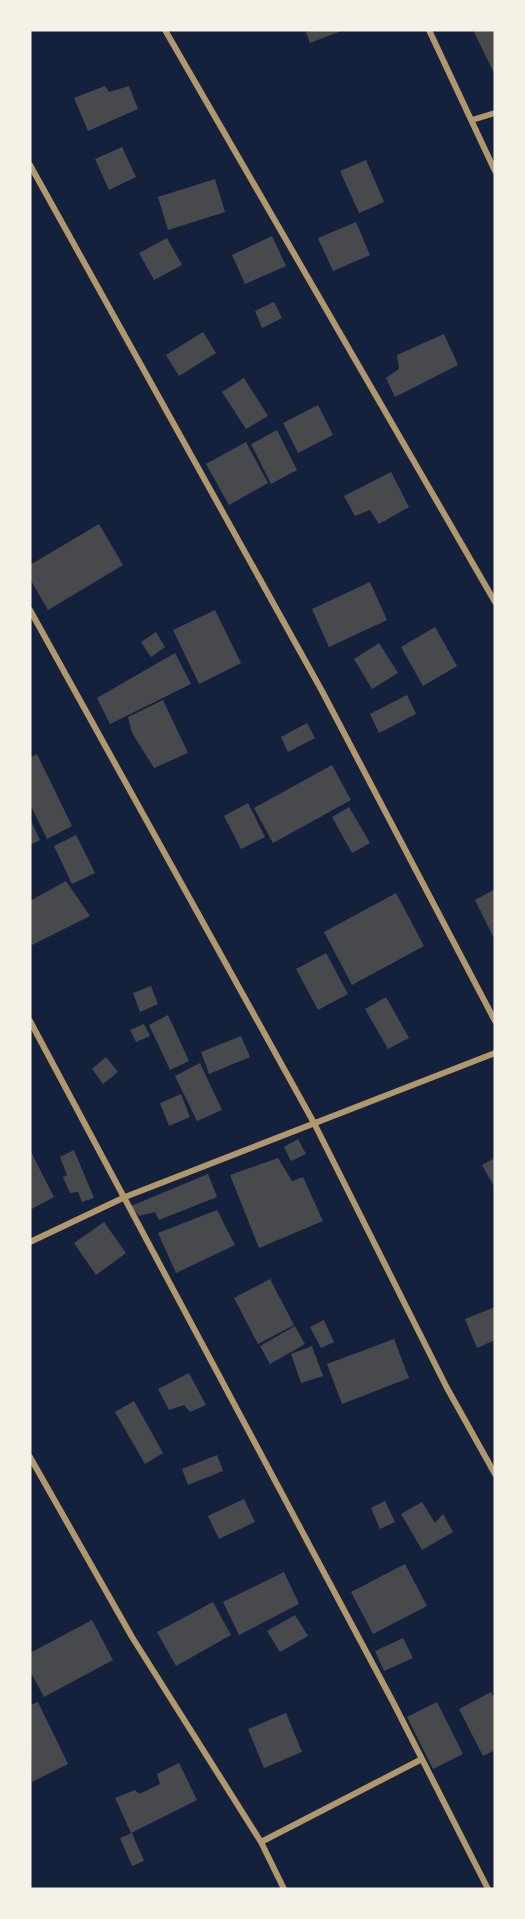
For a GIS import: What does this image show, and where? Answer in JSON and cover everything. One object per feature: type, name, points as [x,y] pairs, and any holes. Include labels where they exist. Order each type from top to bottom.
[{"type":"street","points":[[165,30],[495,602]]},
{"type":"street","points":[[429,30],[495,171]]},
{"type":"street","points":[[472,120],[495,113]]},
{"type":"street","points":[[30,165],[322,691],[495,1021]]},
{"type":"street","points":[[30,610],[314,1123],[447,1388],[495,1474]]},
{"type":"street","points":[[30,1022],[422,1759],[488,1889]]},
{"type":"street","points":[[30,1242],[125,1197],[495,1053]]},
{"type":"street","points":[[30,1456],[132,1637],[261,1842],[284,1889]]},
{"type":"street","points":[[261,1842],[422,1759]]},
{"type":"building","points":[[305,30],[344,30],[310,43]]},
{"type":"building","points":[[473,30],[495,30],[495,75]]},
{"type":"building","points":[[105,86],[109,92],[129,86],[138,109],[88,131],[74,98]]},
{"type":"building","points":[[122,147],[136,177],[109,190],[95,159]]},
{"type":"building","points":[[366,160],[384,202],[359,213],[340,171]]},
{"type":"building","points":[[215,179],[225,212],[168,230],[158,197]]},
{"type":"building","points":[[356,222],[370,255],[333,271],[318,238]]},
{"type":"building","points":[[272,236],[286,266],[245,284],[232,255]]},
{"type":"building","points":[[167,238],[182,265],[154,280],[139,253]]},
{"type":"building","points":[[274,302],[282,318],[262,328],[255,311]]},
{"type":"building","points":[[203,332],[216,353],[179,376],[166,355]]},
{"type":"building","points":[[444,334],[458,365],[395,397],[386,378],[399,369],[397,355]]},
{"type":"building","points":[[244,378],[268,416],[246,429],[222,392]]},
{"type":"building","points":[[318,405],[333,435],[298,453],[283,423]]},
{"type":"building","points":[[277,430],[297,470],[271,484],[251,444]]},
{"type":"building","points":[[246,442],[268,483],[229,505],[206,464]]},
{"type":"building","points":[[391,472],[409,507],[379,524],[370,510],[355,516],[344,496]]},
{"type":"building","points":[[99,524],[123,565],[48,610],[30,579],[30,565]]},
{"type":"building","points":[[370,582],[387,620],[329,647],[312,609]]},
{"type":"building","points":[[215,610],[241,663],[199,684],[173,630]]},
{"type":"building","points":[[435,627],[457,666],[423,686],[401,647]]},
{"type":"building","points":[[156,632],[165,647],[151,657],[141,642]]},
{"type":"building","points":[[379,643],[398,673],[372,689],[354,659]]},
{"type":"building","points":[[175,653],[191,684],[110,724],[97,698]]},
{"type":"building","points":[[407,695],[416,714],[379,733],[370,714]]},
{"type":"building","points":[[163,700],[188,753],[154,768],[132,733],[128,717]]},
{"type":"building","points":[[307,723],[315,738],[288,752],[281,737]]},
{"type":"building","points":[[37,754],[72,826],[47,839],[30,804],[30,758]]},
{"type":"building","points":[[332,765],[351,800],[273,843],[254,808]]},
{"type":"building","points":[[248,803],[265,837],[241,849],[224,816]]},
{"type":"building","points":[[349,807],[370,843],[352,853],[332,817]]},
{"type":"building","points":[[30,819],[40,840],[30,845]]},
{"type":"building","points":[[76,835],[95,873],[72,884],[54,846]]},
{"type":"building","points":[[66,881],[90,916],[30,946],[30,901]]},
{"type":"building","points":[[495,889],[495,940],[475,900]]},
{"type":"building","points":[[396,893],[424,946],[352,985],[324,932]]},
{"type":"building","points":[[326,953],[348,994],[318,1010],[296,969]]},
{"type":"building","points":[[151,986],[158,1004],[140,1012],[133,993]]},
{"type":"building","points":[[386,997],[409,1038],[388,1049],[365,1009]]},
{"type":"building","points":[[168,1015],[189,1061],[170,1070],[149,1025]]},
{"type":"building","points":[[144,1024],[150,1036],[136,1042],[130,1030]]},
{"type":"building","points":[[241,1036],[250,1057],[209,1074],[201,1052]]},
{"type":"building","points":[[106,1057],[118,1072],[103,1084],[92,1069]]},
{"type":"building","points":[[200,1063],[222,1110],[197,1121],[175,1076]]},
{"type":"building","points":[[181,1094],[190,1117],[169,1126],[160,1103]]},
{"type":"building","points":[[298,1139],[306,1154],[291,1161],[284,1147]]},
{"type":"building","points":[[30,1150],[54,1197],[30,1210]]},
{"type":"building","points":[[74,1150],[94,1198],[82,1202],[78,1192],[70,1193],[63,1177],[67,1175],[60,1157]]},
{"type":"building","points":[[278,1158],[292,1181],[303,1177],[323,1221],[259,1248],[230,1175]]},
{"type":"building","points":[[495,1158],[495,1188],[482,1165]]},
{"type":"building","points":[[208,1174],[217,1197],[159,1220],[155,1212],[139,1216],[131,1206]]},
{"type":"building","points":[[217,1210],[235,1245],[176,1273],[158,1233]]},
{"type":"building","points":[[104,1222],[126,1253],[96,1275],[74,1243]]},
{"type":"building","points":[[270,1279],[294,1325],[258,1344],[234,1298]]},
{"type":"building","points":[[495,1307],[495,1340],[477,1348],[465,1319]]},
{"type":"building","points":[[324,1320],[334,1342],[321,1348],[310,1327]]},
{"type":"building","points":[[295,1326],[305,1344],[270,1364],[260,1346]]},
{"type":"building","points":[[394,1339],[409,1378],[342,1404],[327,1364]]},
{"type":"building","points":[[312,1346],[323,1376],[301,1383],[291,1354]]},
{"type":"building","points":[[189,1373],[206,1405],[190,1412],[184,1405],[169,1410],[158,1389]]},
{"type":"building","points":[[134,1401],[163,1453],[145,1464],[115,1412]]},
{"type":"building","points":[[217,1455],[223,1471],[188,1485],[182,1469]]},
{"type":"building","points":[[244,1499],[255,1522],[219,1539],[208,1516]]},
{"type":"building","points":[[385,1501],[395,1522],[380,1529],[371,1508]]},
{"type":"building","points":[[422,1502],[435,1523],[443,1514],[453,1532],[422,1550],[401,1514]]},
{"type":"building","points":[[405,1564],[427,1606],[373,1634],[351,1592]]},
{"type":"building","points":[[284,1572],[299,1604],[239,1635],[223,1602]]},
{"type":"building","points":[[213,1602],[231,1635],[176,1666],[157,1632]]},
{"type":"building","points":[[295,1615],[308,1636],[280,1652],[267,1631]]},
{"type":"building","points":[[92,1620],[113,1660],[44,1697],[30,1671],[30,1653]]},
{"type":"building","points":[[403,1638],[413,1658],[384,1671],[375,1651]]},
{"type":"building","points":[[491,1692],[495,1699],[495,1750],[483,1756],[459,1709]]},
{"type":"building","points":[[38,1702],[68,1764],[32,1782],[30,1705]]},
{"type":"building","points":[[437,1702],[463,1754],[433,1769],[407,1717]]},
{"type":"building","points":[[286,1713],[302,1752],[264,1768],[248,1729]]},
{"type":"building","points":[[179,1763],[197,1800],[131,1833],[115,1798],[135,1790],[139,1794],[160,1784],[157,1774]]},
{"type":"building","points":[[132,1833],[144,1861],[132,1866],[120,1838]]}]
